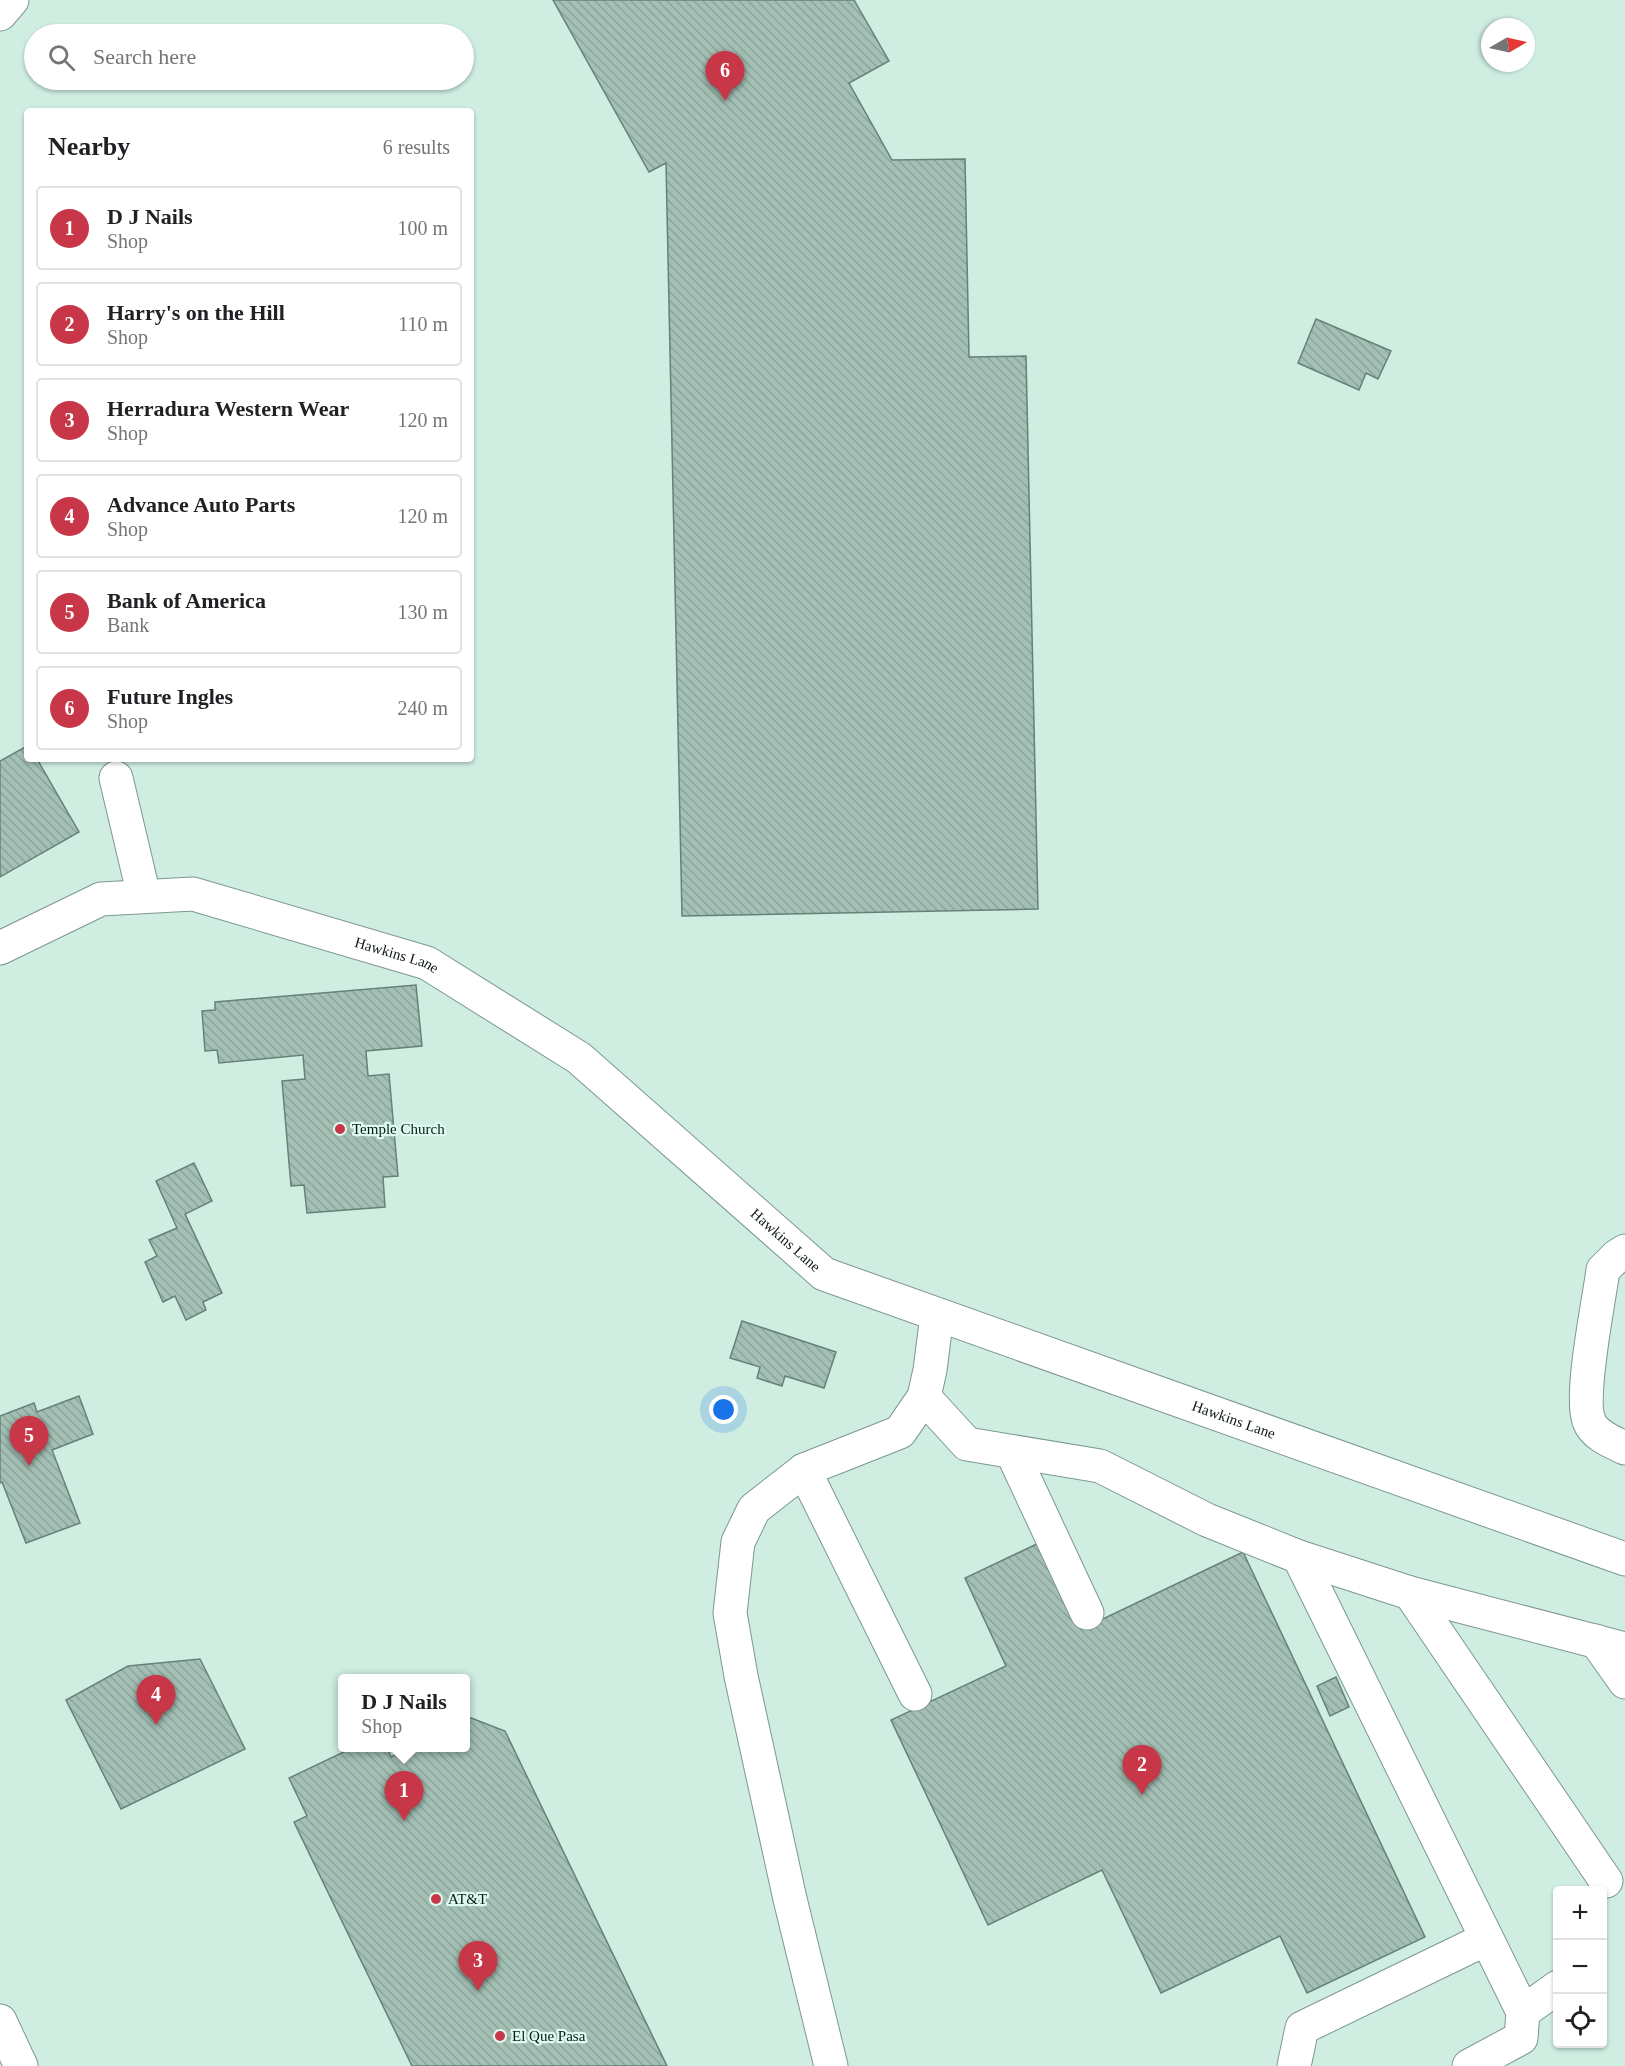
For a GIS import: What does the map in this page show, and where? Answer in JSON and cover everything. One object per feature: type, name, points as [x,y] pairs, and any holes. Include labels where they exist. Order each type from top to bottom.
[{"type":"street","points":[[0,14],[12,0]]},
{"type":"street","points":[[117,778],[144,897]]},
{"type":"street","name":"Hawkins Lane","points":[[0,948],[101,899],[193,894],[427,963],[579,1058],[824,1274],[1625,1559]]},
{"type":"street","points":[[1625,1251],[1603,1270],[1585,1399],[1589,1422],[1601,1436],[1625,1448]]},
{"type":"street","points":[[831,2066],[790,1899],[741,1676],[730,1612],[738,1542],[754,1509],[804,1470],[900,1432],[924,1397],[937,1315]]},
{"type":"street","points":[[924,1397],[968,1444],[1100,1466],[1207,1520],[1299,1557],[1410,1593],[1611,1645],[1625,1682]]},
{"type":"street","points":[[1012,1452],[1087,1613]]},
{"type":"street","points":[[804,1470],[915,1694]]},
{"type":"street","points":[[1299,1557],[1522,2012],[1521,2038],[1469,2066]]},
{"type":"street","points":[[1410,1593],[1606,1879]]},
{"type":"street","points":[[1294,2066],[1302,2028],[1486,1939]]},
{"type":"street","points":[[1522,2012],[1553,1991]]},
{"type":"street","points":[[0,2021],[21,2066]]},
{"type":"building","points":[[553,0],[854,0],[889,61],[849,83],[892,160],[965,159],[969,357],[1026,356],[1038,909],[682,916],[666,163],[649,172]]},
{"type":"building","points":[[1316,319],[1391,351],[1378,379],[1366,373],[1359,390],[1298,363]]},
{"type":"building","points":[[24,748],[24,762],[39,762],[79,832],[0,877],[0,761]]},
{"type":"building","name":"Temple Church","points":[[416,985],[422,1046],[366,1051],[368,1076],[389,1074],[398,1176],[383,1177],[385,1207],[307,1213],[304,1185],[291,1186],[282,1081],[305,1079],[303,1055],[219,1063],[217,1050],[205,1051],[202,1011],[215,1010],[215,1002]]},
{"type":"building","points":[[194,1163],[212,1201],[185,1214],[222,1293],[203,1302],[206,1310],[186,1320],[175,1296],[163,1302],[145,1262],[157,1256],[149,1240],[177,1228],[156,1181]]},
{"type":"building","points":[[742,1321],[836,1352],[824,1388],[785,1376],[782,1386],[757,1378],[760,1367],[730,1358]]},
{"type":"building","points":[[79,1396],[93,1434],[52,1450],[80,1523],[26,1543],[2,1482],[0,1483],[0,1416],[34,1403],[37,1412]]},
{"type":"building","points":[[1041,1542],[1082,1629],[1243,1552],[1425,1937],[1307,1993],[1280,1936],[1161,1993],[1102,1870],[988,1925],[891,1720],[1006,1666],[965,1578]]},
{"type":"building","points":[[200,1659],[245,1749],[121,1809],[66,1700],[128,1666]]},
{"type":"building","points":[[1336,1677],[1349,1707],[1330,1716],[1317,1686]]},
{"type":"building","points":[[470,1719],[505,1731],[667,2066],[412,2066],[294,1822],[307,1816],[289,1778],[344,1752],[389,1752],[391,1757],[402,1752],[470,1752]]},
{"type":"place","name":"Future Ingles","points":[[725,101]]},
{"type":"place","name":"Temple Church","points":[[340,1129]]},
{"type":"place","name":"Bank of America","points":[[29,1466]]},
{"type":"place","name":"Advance Auto Parts","points":[[156,1725]]},
{"type":"place","name":"Harry's on the Hill","points":[[1142,1795]]},
{"type":"place","name":"D J Nails","points":[[404,1821]]},
{"type":"place","name":"AT&T","points":[[436,1899]]},
{"type":"place","name":"Herradura Western Wear","points":[[478,1991]]},
{"type":"place","name":"El Que Pasa","points":[[500,2036]]}]
